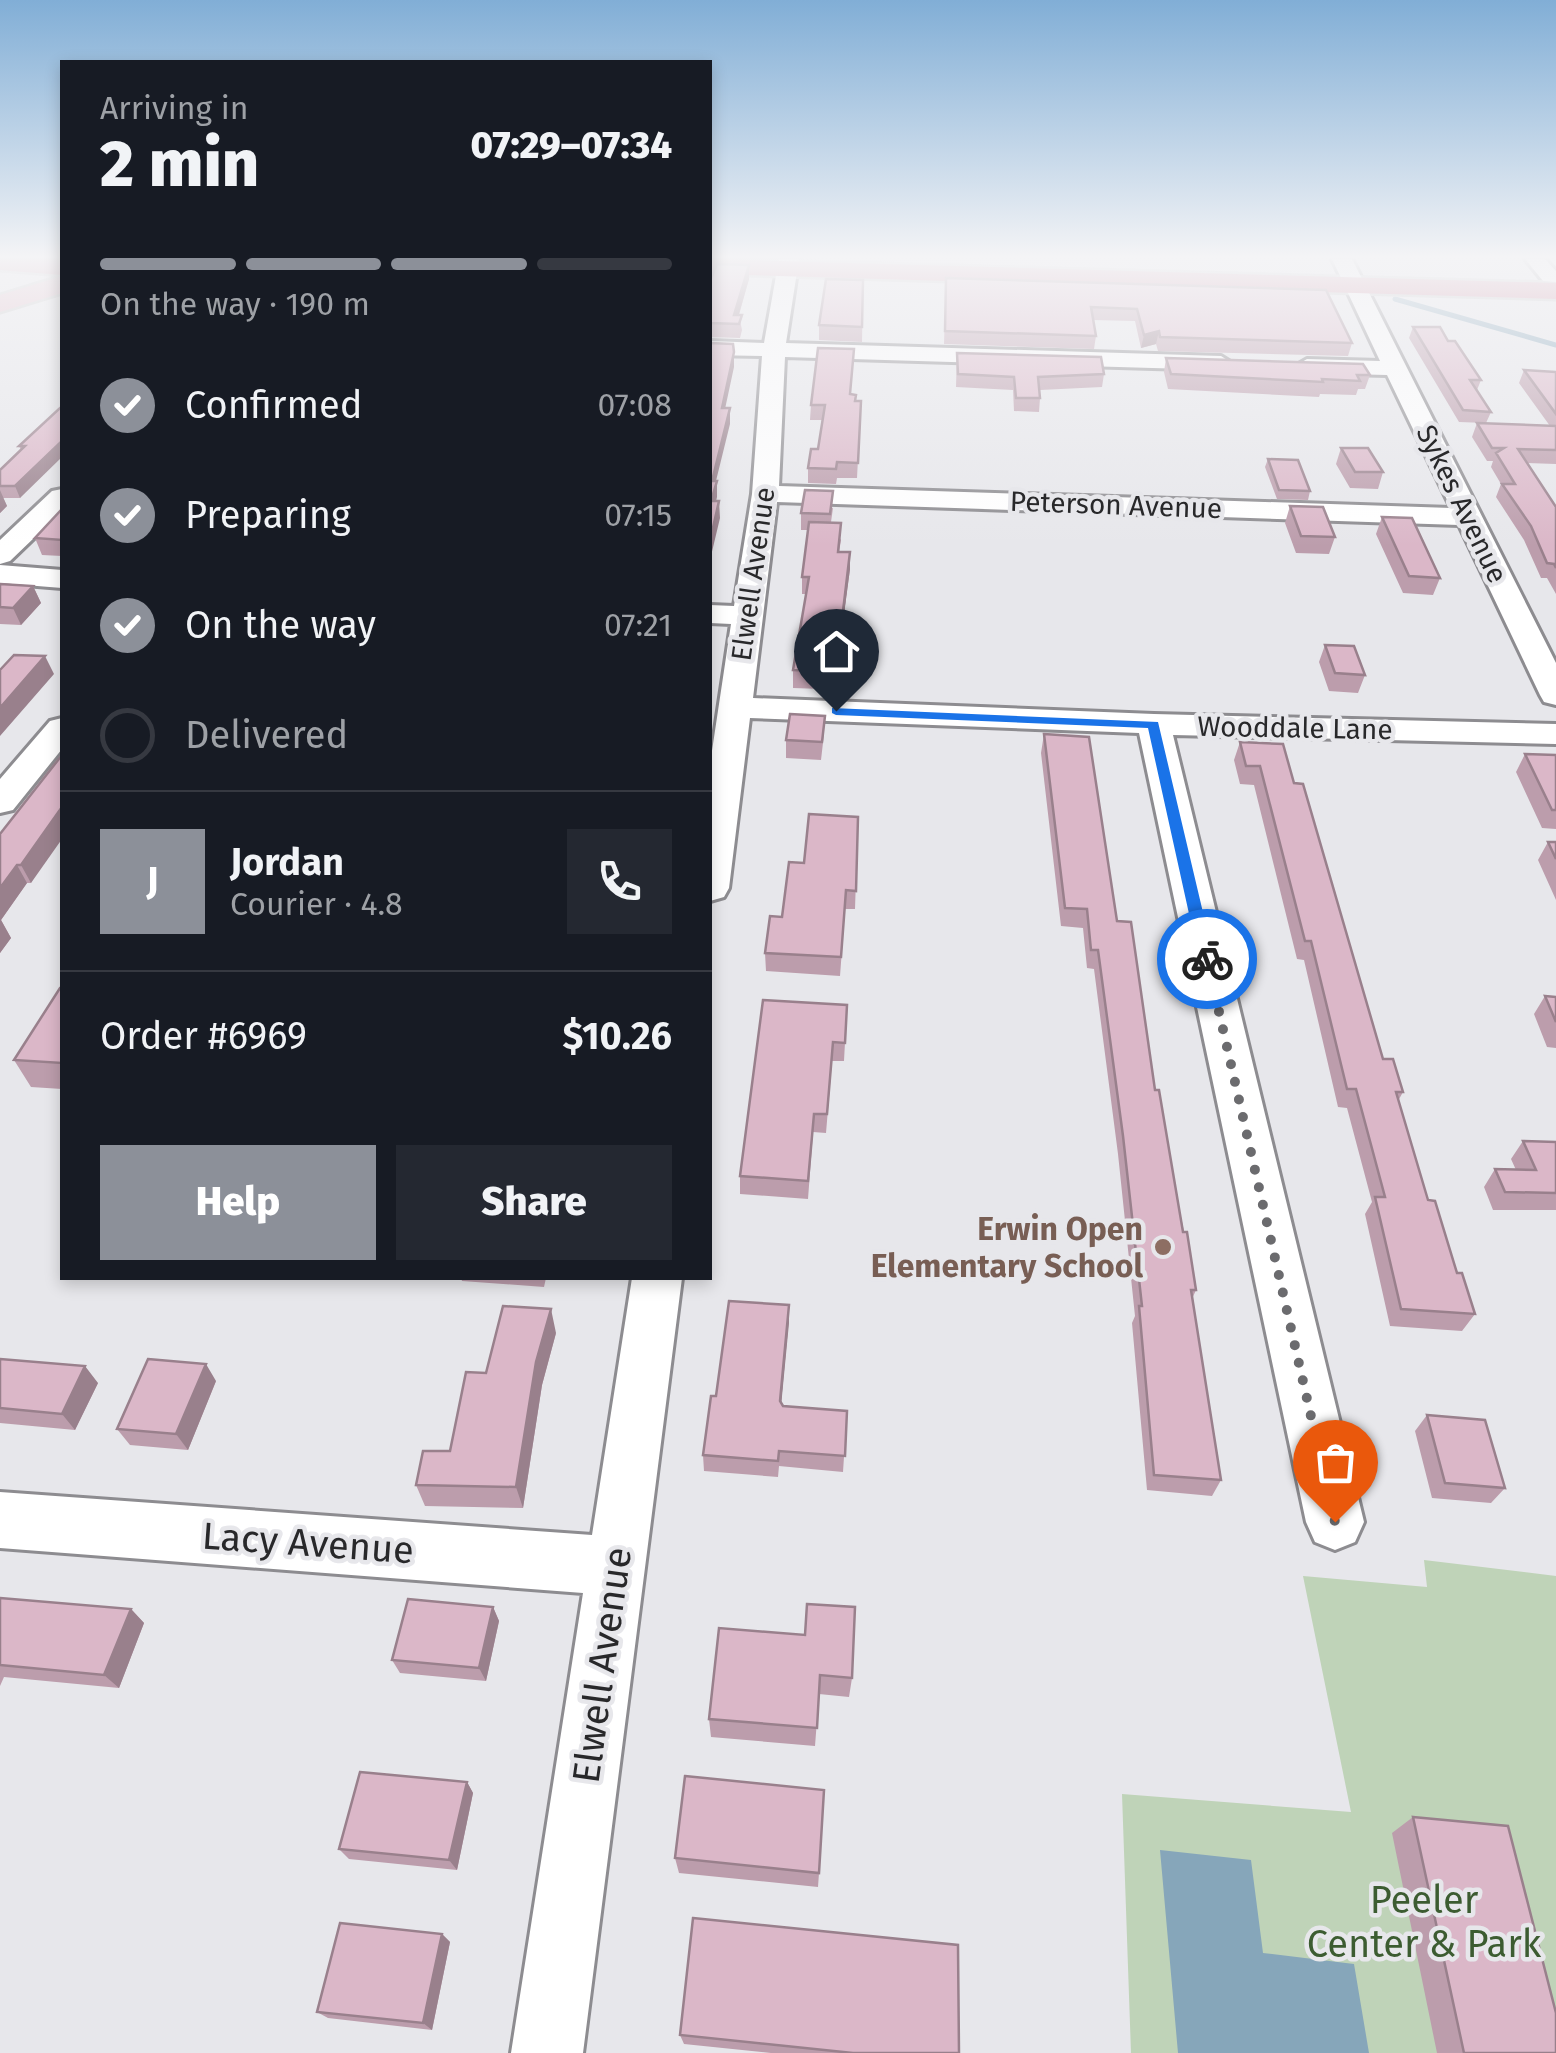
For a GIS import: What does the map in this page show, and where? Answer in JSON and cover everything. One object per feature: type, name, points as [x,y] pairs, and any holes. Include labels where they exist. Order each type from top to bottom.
[{"type":"street","name":"Elwell Avenue","points":[[712,873],[765,494],[774,355]]},
{"type":"street","points":[[933,355],[1237,364]]},
{"type":"street","name":"Sykes Avenue","points":[[1389,355],[1556,695]]},
{"type":"street","points":[[1277,365],[1396,368]]},
{"type":"street","name":"Peterson Avenue","points":[[765,494],[1467,517]]},
{"type":"street","points":[[0,554],[60,498]]},
{"type":"street","points":[[0,574],[60,578]]},
{"type":"street","points":[[712,614],[747,616]]},
{"type":"street","name":"Wooddale Lane","points":[[735,706],[1154,724],[1556,734]]},
{"type":"street","points":[[1154,724],[1335,1522]]},
{"type":"street","points":[[0,802],[60,730]]},
{"type":"street","name":"Elwell Avenue","points":[[547,2053],[657,1280]]},
{"type":"street","name":"Lacy Avenue","points":[[0,1520],[615,1566]]},
{"type":"green space","name":"Peeler Center & Park","points":[[1424,1560],[1556,1576],[1556,2053],[1131,2053],[1122,1794],[1351,1812],[1303,1576],[1427,1587]]},
{"type":"water","points":[[1160,1850],[1251,1860],[1263,1953],[1354,1964],[1369,2053],[1178,2053]]},
{"type":"building","points":[[712,355],[733,355],[722,408],[730,408],[712,481]]},
{"type":"building","points":[[817,355],[853,355],[850,394],[856,395],[855,401],[861,401],[858,463],[837,462],[836,469],[808,468],[811,449],[818,449],[825,405],[811,405]]},
{"type":"building","points":[[957,355],[1101,357],[1104,374],[1038,377],[1040,398],[1016,398],[1014,377],[958,374]]},
{"type":"building","points":[[1430,355],[1464,355],[1481,380],[1470,380],[1491,412],[1463,410]]},
{"type":"building","points":[[1166,358],[1363,364],[1370,375],[1357,375],[1360,381],[1322,379],[1323,382],[1171,374]]},
{"type":"building","points":[[1524,370],[1556,372],[1556,414]]},
{"type":"building","points":[[60,408],[60,443],[15,486],[0,486],[0,470],[25,446],[19,446]]},
{"type":"building","points":[[1477,423],[1556,426],[1556,450],[1518,449],[1556,507],[1556,568],[1547,563],[1531,526],[1502,484],[1515,484],[1496,453],[1504,448],[1492,448]]},
{"type":"building","points":[[1341,448],[1368,448],[1383,472],[1355,472]]},
{"type":"building","points":[[1268,459],[1298,460],[1310,491],[1279,490]]},
{"type":"building","points":[[805,490],[833,491],[830,514],[801,513]]},
{"type":"building","points":[[712,501],[719,501],[712,532]]},
{"type":"building","points":[[1290,506],[1323,507],[1335,537],[1301,536]]},
{"type":"building","points":[[60,511],[60,540],[35,538]]},
{"type":"building","points":[[1382,517],[1412,518],[1440,578],[1409,576]]},
{"type":"building","points":[[809,522],[841,523],[838,552],[850,552],[841,628],[856,628],[852,672],[793,670],[809,577],[802,577]]},
{"type":"building","points":[[0,584],[33,586],[13,608],[0,607]]},
{"type":"building","points":[[1325,645],[1354,646],[1365,675],[1335,673]]},
{"type":"building","points":[[14,655],[45,656],[0,708],[0,670]]},
{"type":"building","points":[[790,714],[825,716],[822,742],[786,740]]},
{"type":"building","points":[[1044,734],[1089,737],[1117,921],[1131,922],[1155,1090],[1159,1090],[1183,1232],[1187,1232],[1196,1290],[1191,1290],[1221,1480],[1154,1475],[1142,1306],[1098,950],[1091,950],[1087,909],[1065,908]]},
{"type":"building","points":[[1240,742],[1283,744],[1294,783],[1303,784],[1383,1059],[1393,1059],[1403,1092],[1396,1092],[1428,1200],[1435,1201],[1457,1273],[1462,1273],[1475,1314],[1401,1309],[1375,1197],[1385,1197],[1356,1089],[1347,1089],[1311,941],[1305,941],[1260,766],[1246,766]]},
{"type":"building","points":[[1525,754],[1556,755],[1556,810],[1552,810]]},
{"type":"building","points":[[60,758],[60,810],[0,888],[0,834]]},
{"type":"building","points":[[809,814],[858,817],[856,891],[846,890],[841,957],[765,953],[770,916],[782,917],[789,862],[804,863]]},
{"type":"building","points":[[1548,842],[1556,842],[1556,859]]},
{"type":"building","points":[[60,988],[60,1063],[14,1060]]},
{"type":"building","points":[[1545,996],[1556,997],[1556,1022]]},
{"type":"building","points":[[763,1000],[847,1005],[845,1043],[833,1042],[827,1114],[814,1114],[808,1181],[740,1176]]},
{"type":"building","points":[[1523,1141],[1556,1142],[1556,1193],[1505,1192],[1495,1169],[1536,1170]]},
{"type":"building","points":[[729,1301],[789,1305],[780,1401],[783,1406],[847,1411],[845,1456],[779,1451],[778,1461],[703,1455]]},
{"type":"building","points":[[503,1306],[551,1309],[536,1362],[516,1487],[416,1485],[423,1451],[450,1451],[466,1372],[486,1373]]},
{"type":"building","points":[[0,1359],[85,1366],[62,1414],[0,1408]]},
{"type":"building","points":[[148,1359],[206,1364],[176,1434],[117,1429]]},
{"type":"building","points":[[1427,1415],[1485,1420],[1505,1488],[1445,1483]]},
{"type":"building","points":[[0,1598],[131,1609],[104,1675],[0,1665]]},
{"type":"building","points":[[408,1599],[493,1607],[479,1668],[392,1660]]},
{"type":"building","points":[[807,1604],[855,1607],[852,1678],[820,1675],[817,1728],[709,1719],[719,1628],[805,1635]]},
{"type":"building","points":[[360,1772],[467,1782],[449,1860],[339,1849]]},
{"type":"building","points":[[685,1776],[824,1790],[819,1873],[675,1858]]},
{"type":"building","points":[[1413,1817],[1508,1826],[1556,2013],[1556,2053],[1464,2053]]},
{"type":"building","points":[[693,1918],[958,1945],[959,2053],[853,2053],[680,2035]]},
{"type":"building","points":[[340,1923],[442,1934],[423,2023],[317,2012]]},
{"type":"way so far","points":[[1207,959],[1335,1522]]},
{"type":"place","name":"Erwin Open Elementary School","points":[[1163,1247]]},
{"type":"route","points":[[836,711],[1154,724],[1207,959]]}]
